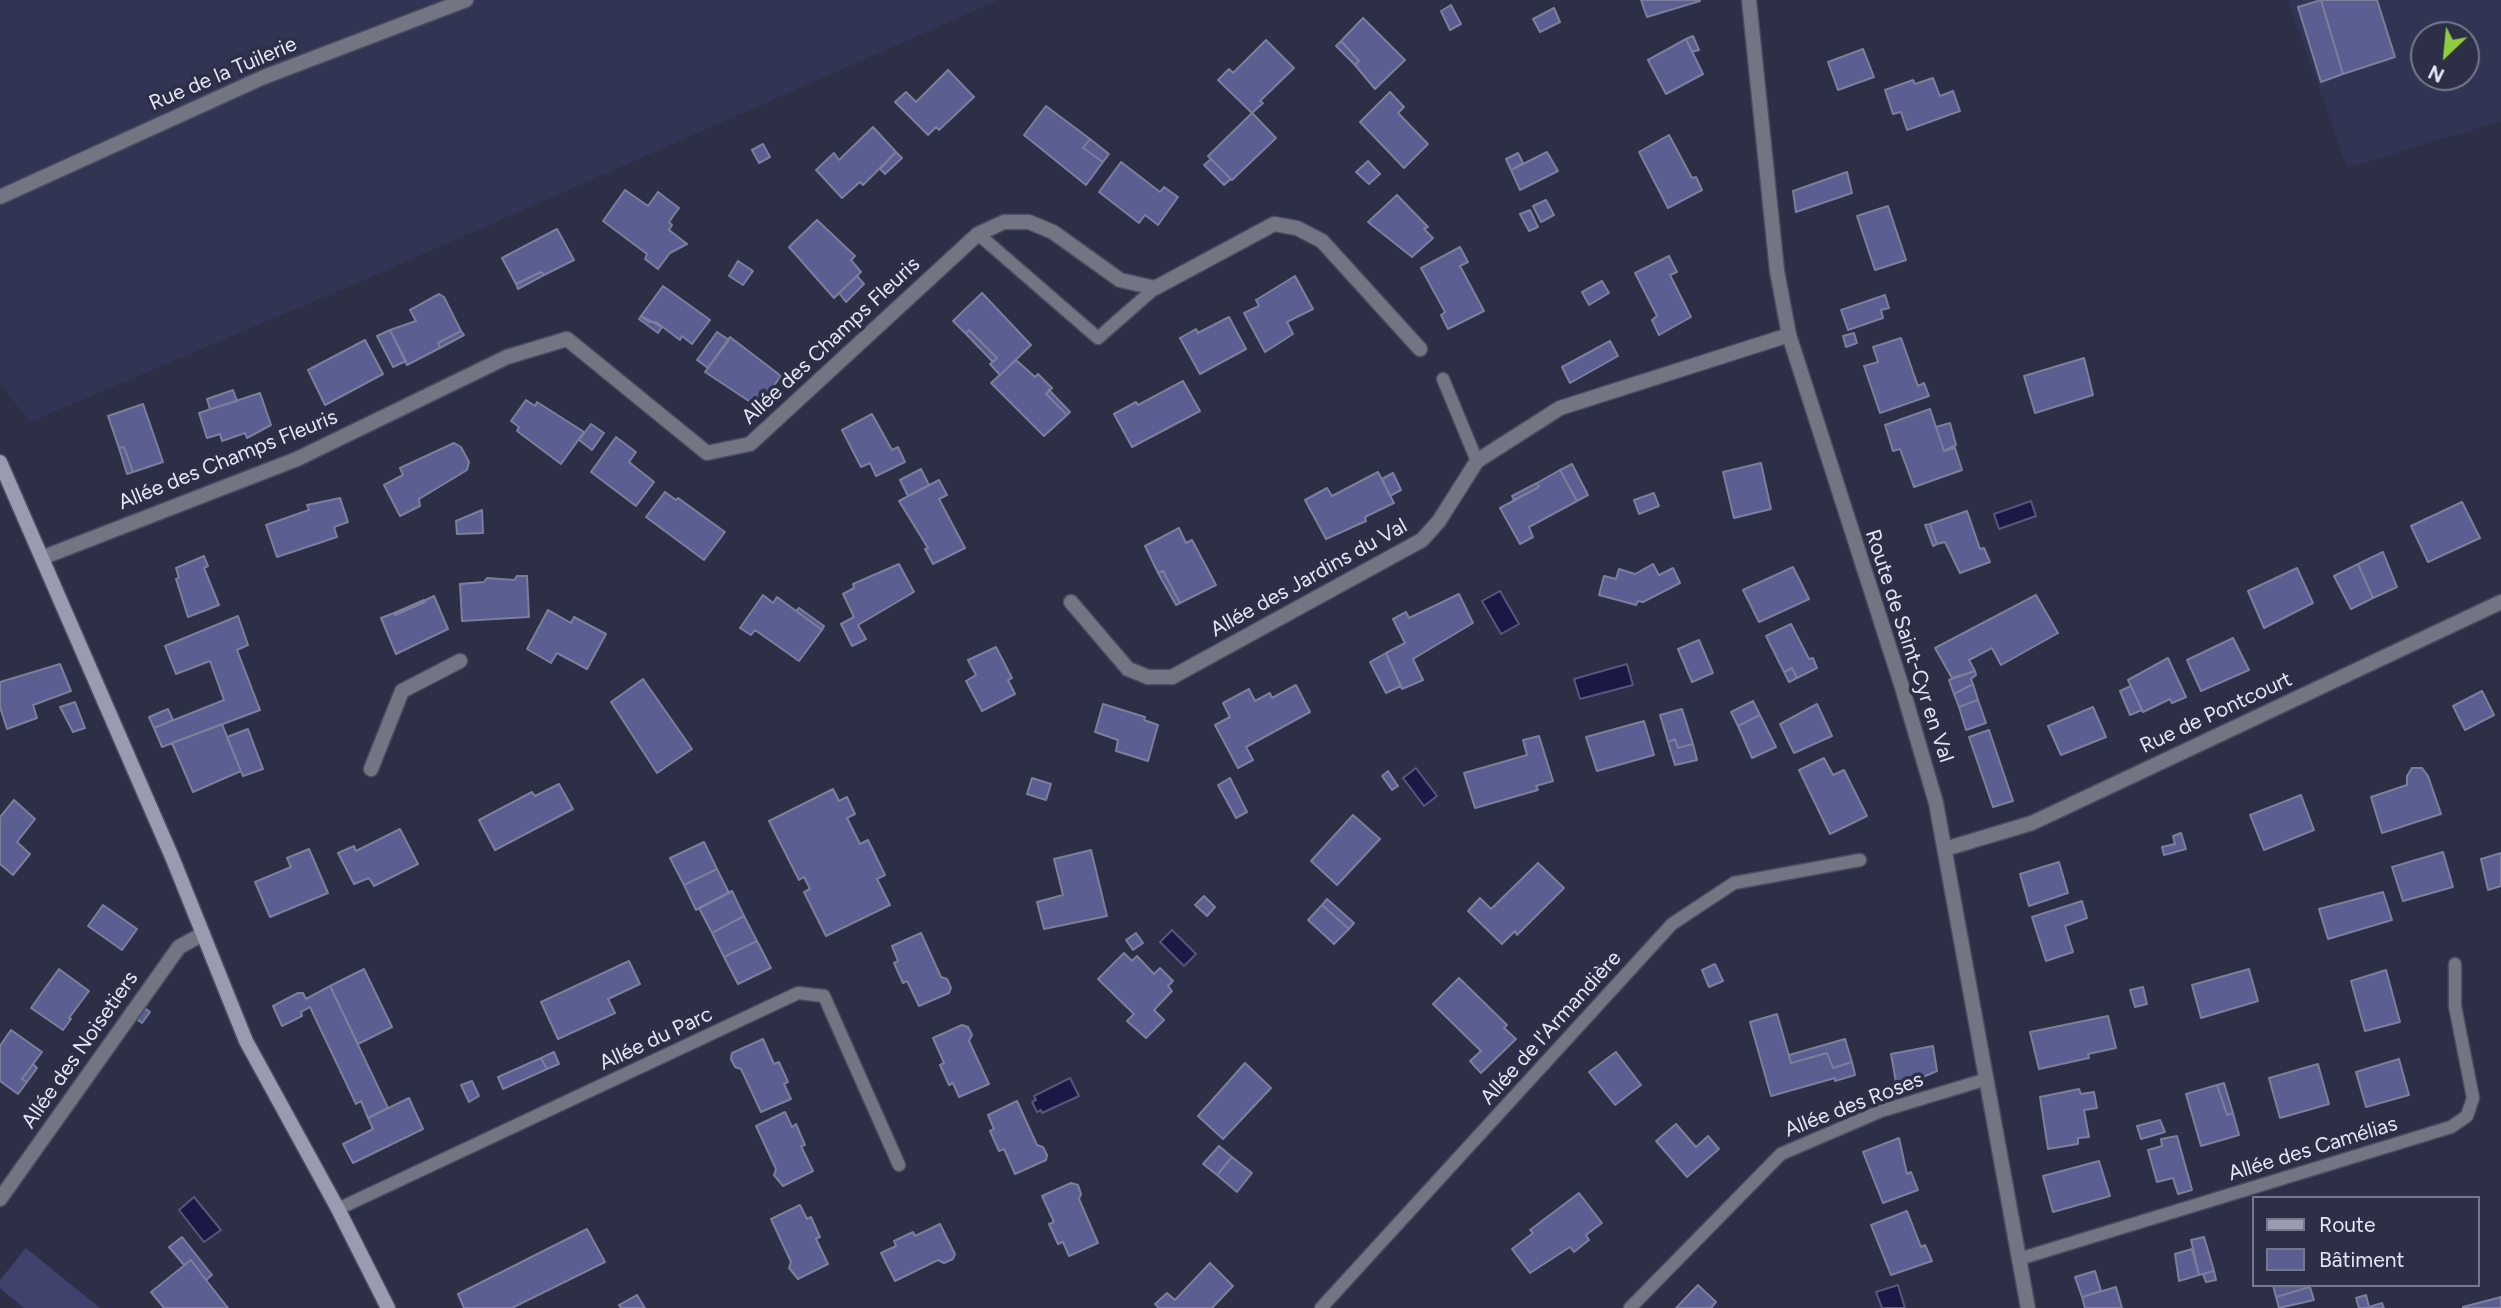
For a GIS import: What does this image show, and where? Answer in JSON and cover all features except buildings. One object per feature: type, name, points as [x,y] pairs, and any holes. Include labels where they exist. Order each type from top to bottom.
[{"type":"main road","points":[[0,462],[44,558],[246,1041],[338,1209],[388,1308]]},
{"type":"street","name":"Rue de la Tuilerie","points":[[0,197],[264,77],[466,0]]},
{"type":"street","name":"Route de Saint-Cyr en Val","points":[[1749,0],[1777,271],[1789,335],[1902,687],[1936,803],[2028,1308]]},
{"type":"street","name":"Allée des Champs Fleuris","points":[[44,558],[297,459],[507,357],[567,339],[707,453],[750,444],[978,234],[1004,222],[1029,222],[1053,232],[1120,280],[1155,288]]},
{"type":"street","points":[[1155,288],[1274,225],[1297,228],[1322,241],[1420,349]]},
{"type":"street","name":"Allée des Jardins du Val","points":[[1071,602],[1128,669],[1148,677],[1172,677],[1422,540],[1439,521],[1477,461],[1560,408],[1789,335]]},
{"type":"street","name":"Rue de Pontcourt","points":[[1945,849],[2032,823],[2501,602]]},
{"type":"street","points":[[371,769],[402,691],[460,661]]},
{"type":"street","name":"Allée des Noisetiers","points":[[0,1199],[179,947],[203,934]]},
{"type":"lane","points":[[978,234],[1098,338],[1155,288]]},
{"type":"lane","points":[[1444,379],[1477,461]]},
{"type":"lane","name":"Allée de l'Armandière","points":[[1321,1308],[1672,924],[1734,883],[1860,860]]},
{"type":"lane","name":"Allée des Camélias","points":[[2019,1259],[2451,1127],[2467,1116],[2473,1098],[2455,1006],[2455,964]]},
{"type":"lane","name":"Allée du Parc","points":[[338,1209],[798,993],[824,996],[899,1165]]},
{"type":"lane","name":"Allée des Roses","points":[[1630,1308],[1780,1154],[1881,1111],[1987,1079]]},
{"type":"shaded area","points":[[0,0],[999,0],[387,270],[30,422],[0,384]]},
{"type":"shaded area","points":[[2288,0],[2501,0],[2501,121],[2347,168]]},
{"type":"shaded area","points":[[2031,501],[2036,516],[1999,529],[1994,514]]},
{"type":"shaded area","points":[[1500,591],[1519,624],[1501,634],[1482,601]]},
{"type":"shaded area","points":[[1627,664],[1633,685],[1580,699],[1574,679]]},
{"type":"shaded area","points":[[1416,768],[1437,796],[1424,806],[1403,778]]},
{"type":"shaded area","points":[[1172,930],[1196,954],[1184,966],[1160,942]]},
{"type":"shaded area","points":[[1070,1078],[1079,1096],[1042,1113],[1041,1110],[1037,1112],[1032,1102],[1036,1100],[1034,1096]]},
{"type":"shaded area","points":[[194,1197],[221,1230],[204,1242],[179,1210]]},
{"type":"shaded area","points":[[26,1248],[100,1308],[24,1308],[0,1288],[0,1280]]},
{"type":"shaded area","points":[[1898,1285],[1905,1308],[1882,1308],[1876,1292]]}]
